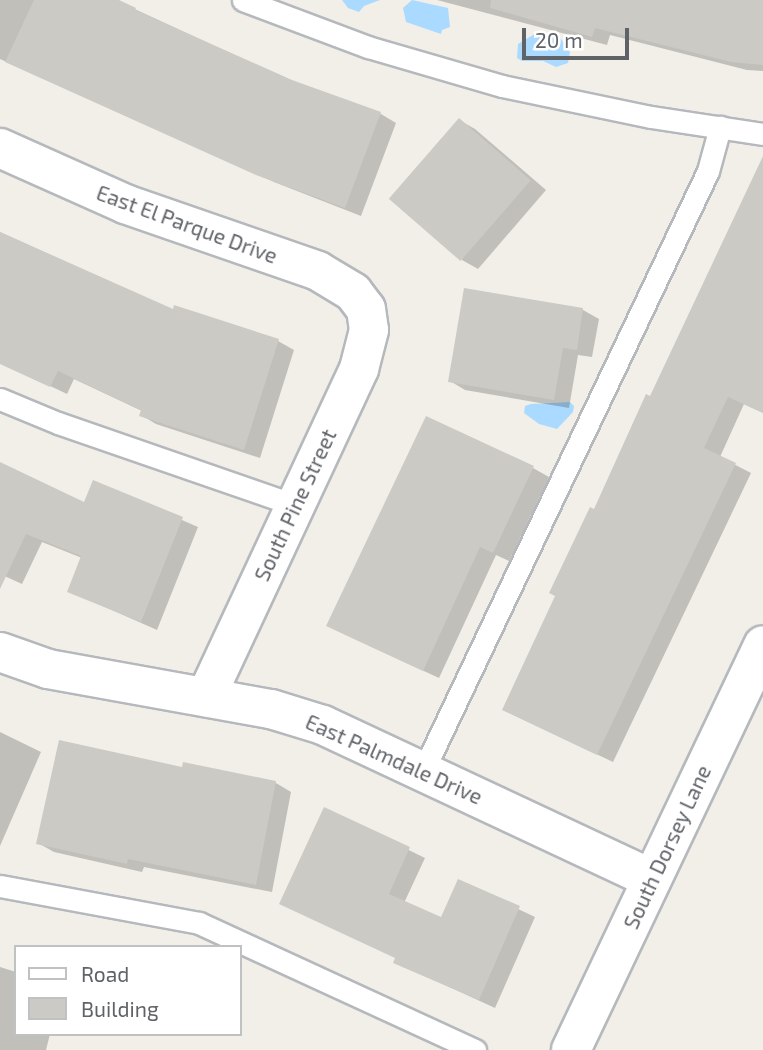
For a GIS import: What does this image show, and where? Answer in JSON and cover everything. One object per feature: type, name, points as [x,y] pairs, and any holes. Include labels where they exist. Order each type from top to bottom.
[{"type":"street","name":"East El Parque Drive","points":[[0,148],[171,222],[318,271],[353,292],[366,309]]},
{"type":"street","name":"South Pine Street","points":[[206,697],[366,351],[369,330],[366,309]]},
{"type":"street","name":"South Dorsey Lane","points":[[571,1050],[763,645]]},
{"type":"street","name":"East Palmdale Drive","points":[[0,652],[48,669],[297,716],[423,771],[652,879]]},
{"type":"lane","points":[[243,0],[368,47],[502,86],[763,134]]},
{"type":"lane","points":[[423,771],[708,171],[720,127]]},
{"type":"lane","points":[[0,399],[58,423],[295,505]]},
{"type":"lane","points":[[0,886],[199,923],[475,1050]]},
{"type":"water","points":[[342,0],[380,0],[364,6],[359,12],[348,8]]},
{"type":"water","points":[[412,0],[448,8],[450,27],[442,30],[441,34],[406,22],[403,8]]},
{"type":"water","points":[[538,32],[559,36],[570,52],[568,63],[556,67],[543,61],[522,61],[517,58],[518,44]]},
{"type":"water","points":[[570,402],[574,406],[573,412],[557,429],[539,424],[524,413],[525,406],[531,404]]},
{"type":"building","points":[[34,0],[119,0],[136,8],[135,10],[292,80],[381,112],[345,208],[256,175],[5,62]]},
{"type":"building","points":[[491,0],[763,0],[763,65],[731,62],[595,28],[592,37],[490,8]]},
{"type":"building","points":[[459,118],[531,180],[460,261],[389,199]]},
{"type":"building","points":[[763,156],[763,413],[728,397],[704,448],[736,463],[597,755],[502,710],[555,596],[549,593],[590,507],[594,509],[646,394],[650,396]]},
{"type":"building","points":[[0,232],[173,309],[174,305],[279,339],[244,450],[139,416],[141,410],[58,371],[50,387],[0,364]]},
{"type":"building","points":[[464,288],[583,308],[577,350],[563,348],[554,400],[448,382]]},
{"type":"building","points":[[426,416],[534,466],[493,553],[480,547],[423,671],[326,626]]},
{"type":"building","points":[[0,462],[84,502],[93,480],[183,517],[141,622],[67,592],[81,556],[26,534],[0,589]]},
{"type":"building","points":[[59,740],[182,767],[183,762],[276,781],[256,885],[128,859],[127,864],[36,844]]},
{"type":"building","points":[[324,807],[410,847],[389,894],[441,917],[458,879],[520,906],[479,1000],[393,963],[395,958],[279,904]]}]
